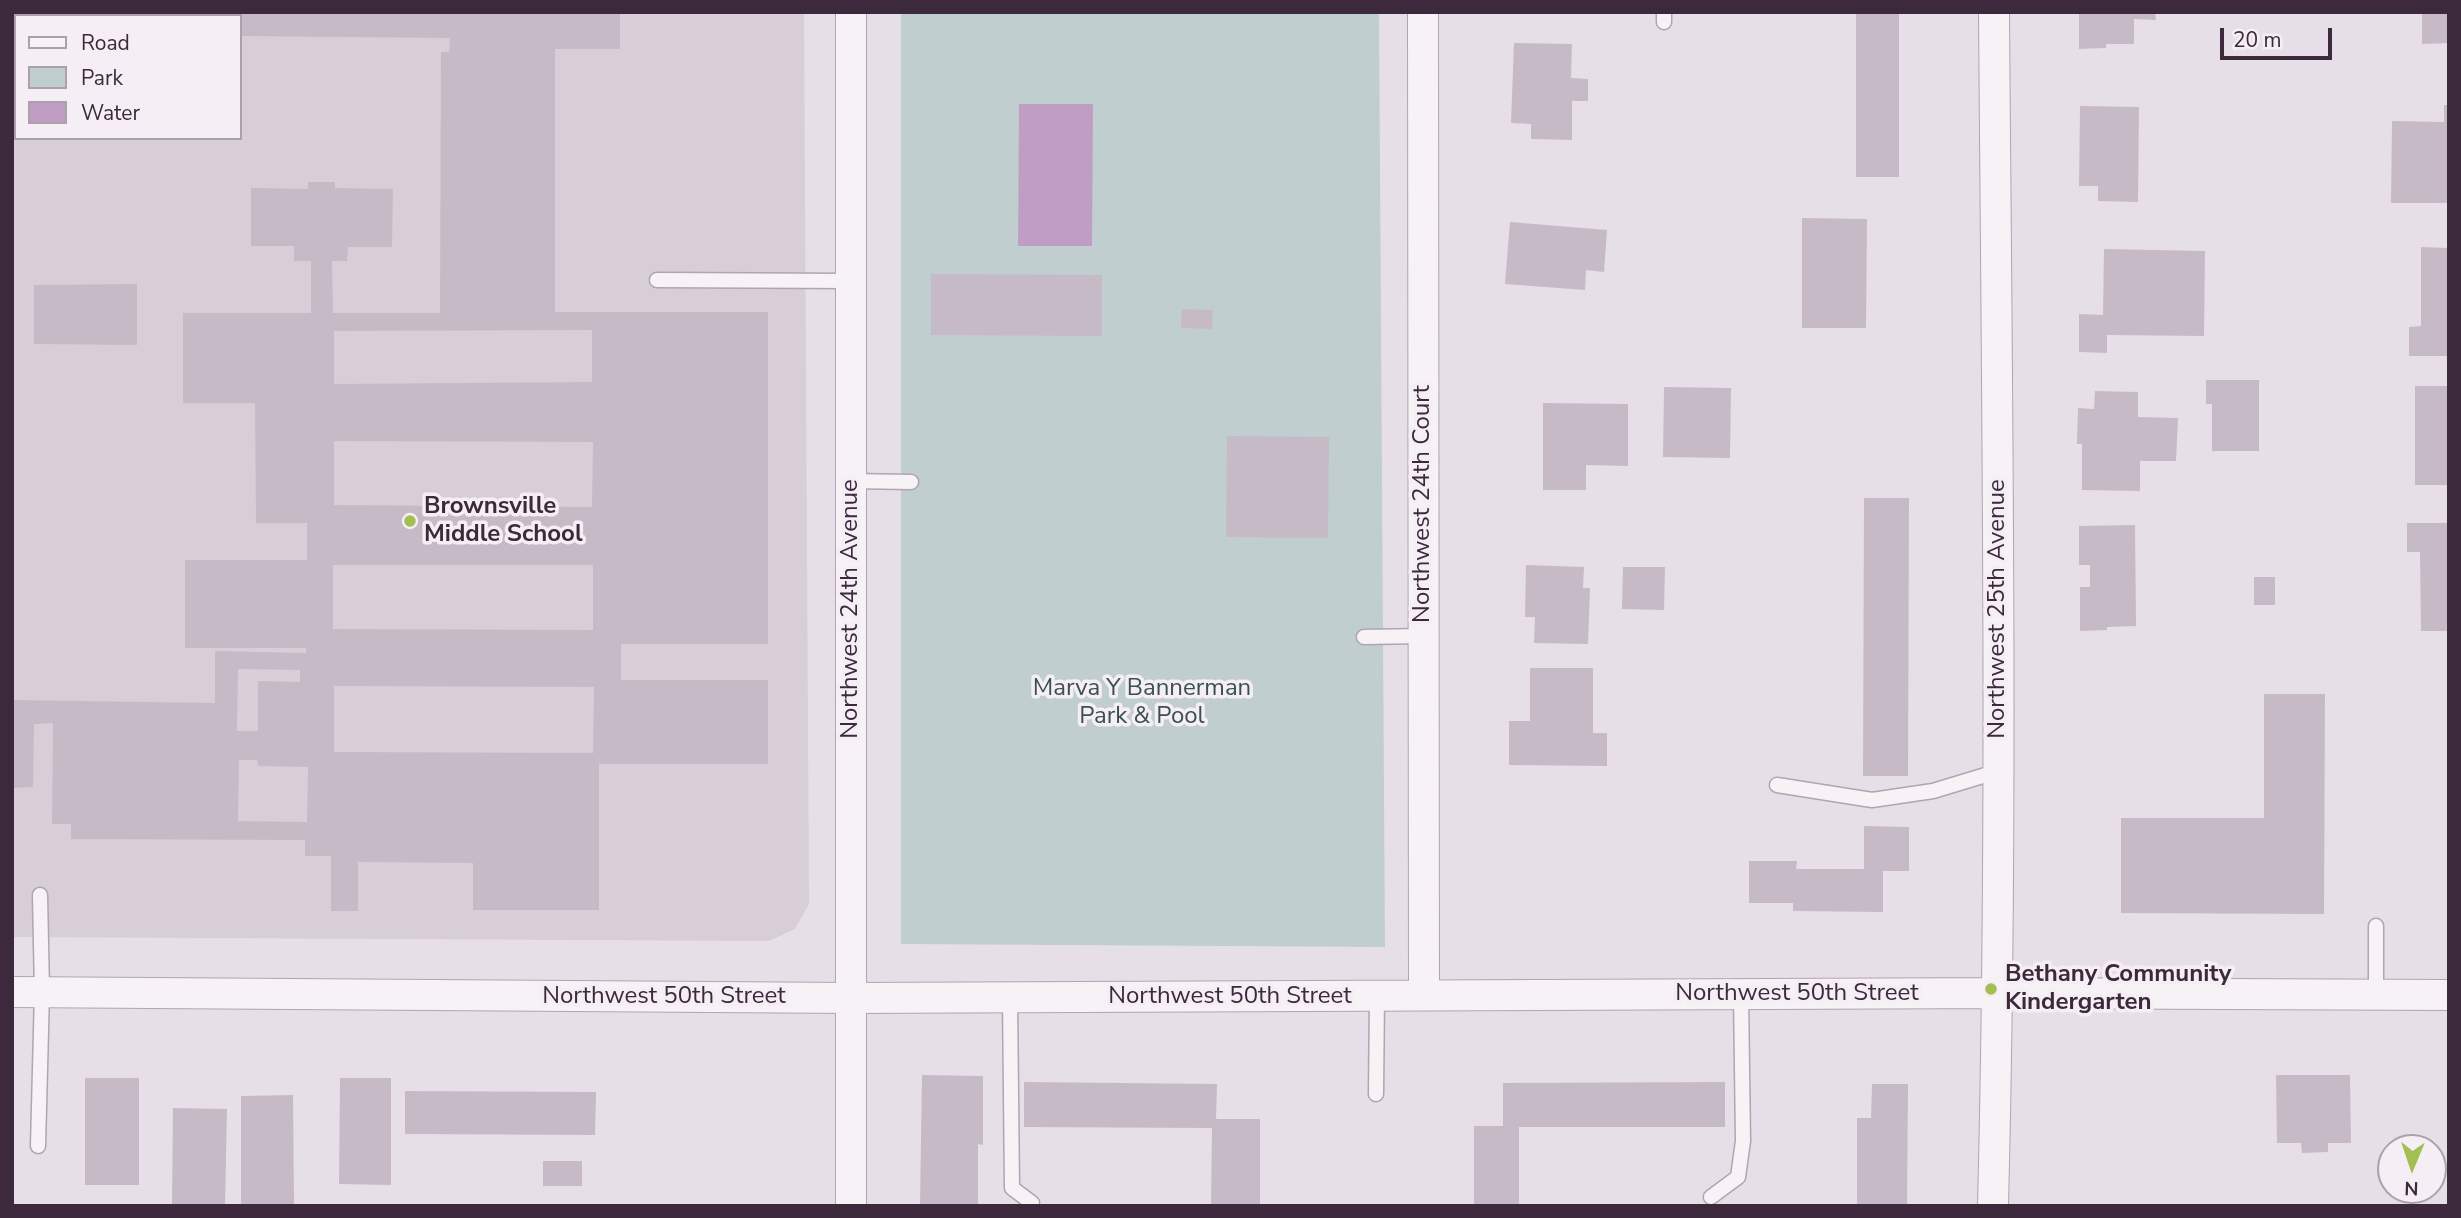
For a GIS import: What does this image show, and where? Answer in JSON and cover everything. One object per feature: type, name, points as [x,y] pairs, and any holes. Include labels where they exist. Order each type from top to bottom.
[{"type":"street","name":"Northwest 24th Avenue","points":[[851,12],[851,1206]]},
{"type":"street","name":"Northwest 24th Court","points":[[1423,12],[1424,995]]},
{"type":"street","name":"Northwest 25th Avenue","points":[[1993,1206],[1999,771],[1994,12]]},
{"type":"street","name":"Northwest 50th Street","points":[[12,992],[851,998],[1998,993],[2449,995]]},
{"type":"lane","points":[[657,280],[850,281]]},
{"type":"lane","points":[[851,481],[911,482]]},
{"type":"lane","points":[[1364,637],[1423,636]]},
{"type":"lane","points":[[1777,785],[1872,800],[1933,791],[1999,771]]},
{"type":"lane","points":[[38,1146],[42,992],[40,895]]},
{"type":"lane","points":[[2376,926],[2376,994]]},
{"type":"lane","points":[[1711,1197],[1738,1177],[1743,1141],[1741,994]]},
{"type":"lane","points":[[1376,1094],[1377,996]]},
{"type":"lane","points":[[1010,998],[1012,1188],[1032,1203]]},
{"type":"shaded area","name":"Brownsville Middle School","points":[[12,12],[804,12],[809,904],[795,929],[769,941],[12,937]]},
{"type":"green space","name":"Marva Y Bannerman Park & Pool","points":[[901,12],[1379,12],[1385,947],[901,944]]},
{"type":"water","points":[[1019,104],[1093,104],[1092,246],[1018,246]]},
{"type":"building","points":[[12,12],[620,12],[620,49],[555,49],[555,312],[768,312],[768,644],[621,644],[621,680],[768,680],[768,764],[599,764],[599,910],[473,910],[473,863],[358,862],[358,911],[331,911],[331,856],[305,856],[305,840],[71,839],[71,824],[52,824],[53,723],[34,724],[33,787],[12,788],[12,700],[215,703],[215,651],[306,653],[306,648],[185,648],[185,560],[307,560],[307,523],[256,523],[255,403],[183,403],[183,313],[311,313],[311,261],[294,261],[294,246],[251,246],[251,188],[308,189],[308,182],[335,182],[335,188],[393,189],[392,247],[348,247],[347,261],[332,261],[333,313],[440,313],[441,52],[449,52],[450,38],[242,36],[242,14],[14,14],[14,33]],"holes":[[[592,330],[592,382],[334,384],[334,331]],[[334,441],[593,442],[592,507],[334,505]],[[333,565],[593,565],[593,630],[333,629]],[[238,669],[300,670],[300,682],[258,681],[258,731],[237,731]],[[334,686],[594,687],[593,753],[334,752]],[[239,760],[257,760],[258,766],[308,767],[307,822],[238,821]]]},
{"type":"building","points":[[1856,12],[1899,12],[1899,177],[1856,177]]},
{"type":"building","points":[[2079,12],[2155,12],[2156,20],[2134,19],[2134,44],[2106,44],[2106,48],[2079,49]]},
{"type":"building","points":[[2422,12],[2449,12],[2449,43],[2422,44]]},
{"type":"building","points":[[1514,43],[1572,44],[1571,78],[1588,79],[1588,101],[1572,101],[1572,140],[1531,139],[1531,124],[1511,123]]},
{"type":"building","points":[[2444,105],[2449,105],[2449,203],[2391,203],[2392,121],[2444,122]]},
{"type":"building","points":[[2080,106],[2139,107],[2138,202],[2098,201],[2098,186],[2079,186]]},
{"type":"building","points":[[1802,218],[1867,219],[1866,328],[1802,328]]},
{"type":"building","points":[[1510,222],[1607,230],[1604,272],[1586,270],[1585,290],[1505,284]]},
{"type":"building","points":[[2421,247],[2449,248],[2449,356],[2409,356],[2409,327],[2421,326]]},
{"type":"building","points":[[2104,249],[2205,251],[2204,336],[2107,335],[2107,353],[2079,352],[2079,314],[2103,315]]},
{"type":"building","points":[[931,274],[1102,275],[1102,336],[931,335]]},
{"type":"building","points":[[137,284],[137,345],[34,344],[34,285]]},
{"type":"building","points":[[1182,309],[1213,310],[1212,329],[1181,328]]},
{"type":"building","points":[[2206,380],[2259,380],[2259,451],[2212,451],[2212,404],[2206,404]]},
{"type":"building","points":[[2415,386],[2449,386],[2449,485],[2415,485]]},
{"type":"building","points":[[1664,387],[1731,388],[1730,458],[1663,457]]},
{"type":"building","points":[[2095,391],[2138,392],[2138,417],[2178,418],[2176,461],[2140,461],[2140,491],[2082,490],[2082,444],[2077,444],[2078,408],[2094,409]]},
{"type":"building","points":[[1543,403],[1628,404],[1628,466],[1586,465],[1586,490],[1543,490]]},
{"type":"building","points":[[1227,436],[1329,437],[1328,538],[1226,537]]},
{"type":"building","points":[[1864,498],[1909,498],[1908,776],[1863,776]]},
{"type":"building","points":[[2407,523],[2449,523],[2449,631],[2421,631],[2420,552],[2407,552]]},
{"type":"building","points":[[2135,525],[2136,626],[2080,631],[2080,587],[2090,587],[2090,565],[2079,565],[2079,526]]},
{"type":"building","points":[[1526,565],[1584,567],[1583,588],[1590,588],[1588,644],[1534,643],[1535,617],[1525,617]]},
{"type":"building","points":[[1623,567],[1665,567],[1664,610],[1622,609]]},
{"type":"building","points":[[2254,577],[2275,577],[2275,605],[2254,605]]},
{"type":"building","points":[[1530,668],[1593,668],[1593,733],[1607,733],[1607,766],[1509,765],[1509,721],[1530,721]]},
{"type":"building","points":[[2264,694],[2325,694],[2324,914],[2121,913],[2121,818],[2264,818]]},
{"type":"building","points":[[1864,826],[1909,827],[1909,871],[1883,871],[1883,912],[1793,911],[1793,903],[1749,903],[1749,861],[1797,861],[1796,869],[1864,869]]},
{"type":"building","points":[[922,1075],[983,1076],[983,1145],[978,1144],[978,1206],[920,1206]]},
{"type":"building","points":[[2276,1075],[2350,1075],[2351,1143],[2328,1143],[2328,1152],[2302,1153],[2301,1143],[2277,1143]]},
{"type":"building","points":[[85,1078],[139,1078],[139,1185],[85,1185]]},
{"type":"building","points":[[340,1078],[391,1078],[391,1185],[339,1184]]},
{"type":"building","points":[[1024,1082],[1217,1084],[1216,1119],[1260,1119],[1260,1206],[1211,1206],[1212,1128],[1024,1127]]},
{"type":"building","points":[[1725,1082],[1725,1127],[1519,1127],[1519,1206],[1474,1206],[1474,1126],[1503,1126],[1503,1083]]},
{"type":"building","points":[[1872,1084],[1908,1084],[1907,1206],[1857,1206],[1857,1118],[1871,1118]]},
{"type":"building","points":[[405,1091],[596,1092],[595,1135],[405,1134]]},
{"type":"building","points":[[293,1095],[294,1204],[241,1204],[241,1096]]},
{"type":"building","points":[[173,1108],[227,1109],[225,1206],[172,1206]]},
{"type":"building","points":[[543,1161],[582,1161],[582,1186],[543,1186]]},
{"type":"place","name":"Brownsville Middle School","points":[[410,521]]},
{"type":"place","name":"Bethany Community Kindergarten","points":[[1991,989]]}]
